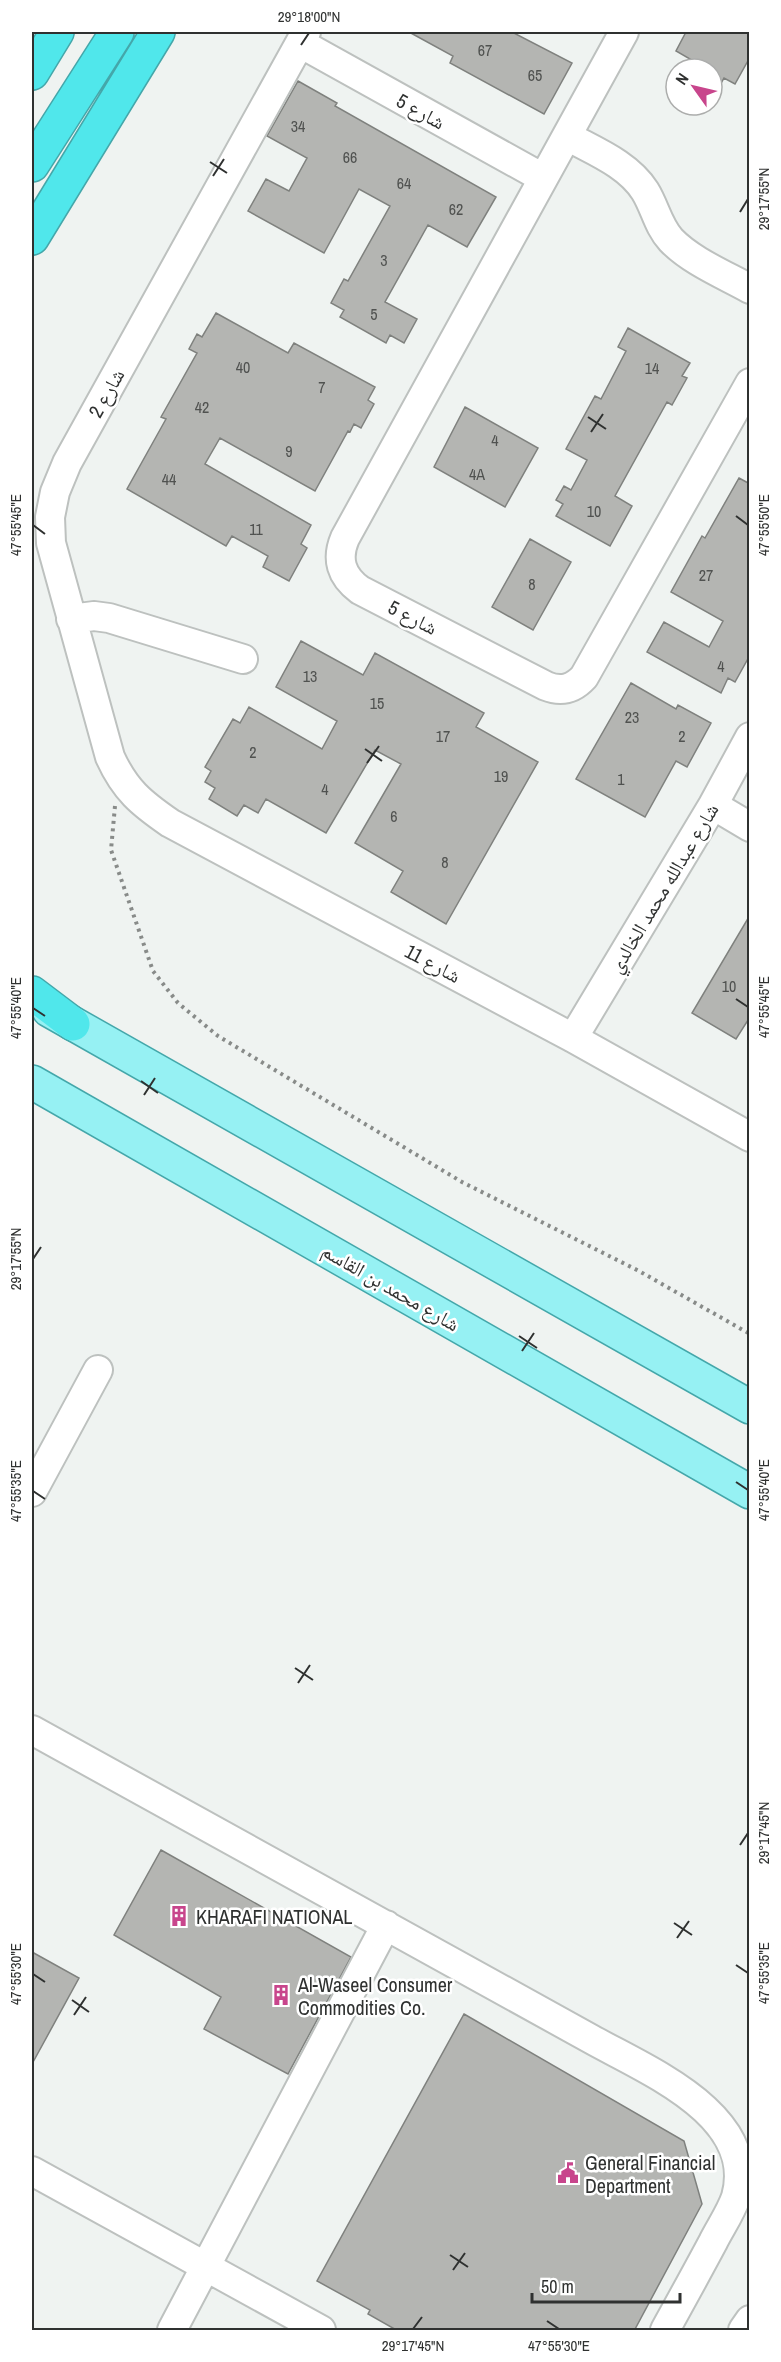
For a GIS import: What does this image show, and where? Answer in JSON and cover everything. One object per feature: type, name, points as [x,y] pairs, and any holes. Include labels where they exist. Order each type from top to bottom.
[{"type":"highway","points":[[32,73],[57,32]]},
{"type":"highway","points":[[32,165],[117,32]]},
{"type":"highway","points":[[32,238],[158,32]]},
{"type":"highway","points":[[32,993],[73,1024]]},
{"type":"main road","points":[[32,1001],[750,1407]]},
{"type":"main road","name":"شارع محمد بن القاسم","points":[[32,1082],[750,1492]]},
{"type":"street","name":"شارع 5","points":[[624,32],[345,538],[340,556],[341,566],[351,584],[546,686],[562,690],[570,688],[584,677],[750,383]]},
{"type":"street","name":"شارع 5","points":[[303,37],[543,178]]},
{"type":"street","name":"شارع 2","points":[[122,782],[110,757],[51,543],[50,517],[55,492],[67,463],[303,37]]},
{"type":"street","points":[[567,136],[620,166],[637,180],[646,192],[662,228],[678,247],[750,290]]},
{"type":"street","points":[[71,619],[94,616],[108,618],[243,659]]},
{"type":"street","name":"شارع عبدالله محمد الخالدي","points":[[573,1038],[713,805],[750,738]]},
{"type":"street","name":"شارع 11","points":[[122,782],[144,804],[171,823],[573,1038],[750,1137]]},
{"type":"street","points":[[713,805],[750,827]]},
{"type":"street","points":[[32,1492],[98,1370]]},
{"type":"street","points":[[32,1730],[679,2089],[709,2111],[731,2141],[737,2166],[736,2197],[665,2331]]},
{"type":"street","points":[[172,2331],[386,1925]]},
{"type":"street","points":[[32,2170],[321,2331]]},
{"type":"street","points":[[743,2331],[750,2320]]},
{"type":"path","points":[[122,782],[112,816],[111,850],[153,971],[178,1003],[218,1036],[462,1182],[639,1271],[750,1334]]},
{"type":"building","points":[[409,32],[512,32],[572,63],[544,114],[450,63],[453,56]]},
{"type":"building","points":[[686,32],[750,32],[750,57],[735,84],[724,78],[724,57],[686,57],[676,51]]},
{"type":"building","points":[[298,81],[337,103],[335,106],[496,197],[467,247],[428,225],[385,302],[417,319],[404,343],[390,335],[386,343],[340,317],[344,310],[331,303],[344,279],[348,281],[390,206],[359,189],[324,253],[248,211],[266,179],[289,191],[307,158],[267,136]]},
{"type":"building","points":[[216,313],[288,353],[294,343],[375,387],[368,400],[374,404],[361,428],[354,424],[350,432],[348,431],[315,491],[220,438],[205,464],[311,525],[301,544],[307,548],[289,581],[263,567],[268,556],[232,536],[226,546],[127,489],[166,419],[161,417],[197,353],[189,349],[197,334],[202,337]]},
{"type":"building","points":[[628,328],[690,363],[682,376],[687,378],[672,405],[667,402],[615,496],[632,506],[610,546],[556,516],[563,504],[556,500],[564,486],[571,490],[587,460],[566,449],[595,396],[601,399],[626,351],[618,347]]},
{"type":"building","points":[[465,407],[538,448],[505,507],[434,467]]},
{"type":"building","points":[[739,478],[750,484],[750,655],[735,682],[728,678],[721,693],[647,652],[664,622],[709,647],[723,621],[671,592],[702,536],[705,538]]},
{"type":"building","points":[[530,539],[571,562],[533,630],[492,607]]},
{"type":"building","points":[[301,641],[363,675],[375,653],[484,713],[476,727],[538,762],[446,924],[391,892],[403,871],[355,843],[401,764],[375,750],[326,833],[266,799],[258,813],[244,805],[237,816],[209,799],[215,788],[205,782],[211,771],[205,767],[233,719],[240,723],[249,707],[322,749],[337,721],[276,687]]},
{"type":"building","points":[[631,683],[676,709],[678,705],[711,723],[687,767],[676,761],[645,817],[576,779]]},
{"type":"building","points":[[750,915],[750,1017],[736,1039],[692,1013]]},
{"type":"building","points":[[161,1850],[351,1957],[288,2074],[204,2029],[221,1997],[114,1935]]},
{"type":"building","points":[[32,1952],[79,1978],[32,2064]]},
{"type":"building","name":"General Financial Department","points":[[464,2014],[684,2141],[702,2204],[634,2331],[398,2331],[368,2314],[370,2310],[317,2281]]},
{"type":"place","name":"KHARAFI NATIONAL","points":[[179,1916]]},
{"type":"place","name":"Al-Waseel Consumer Commodities Co.","points":[[281,1995]]},
{"type":"place","name":"General Financial Department","points":[[568,2173]]}]
